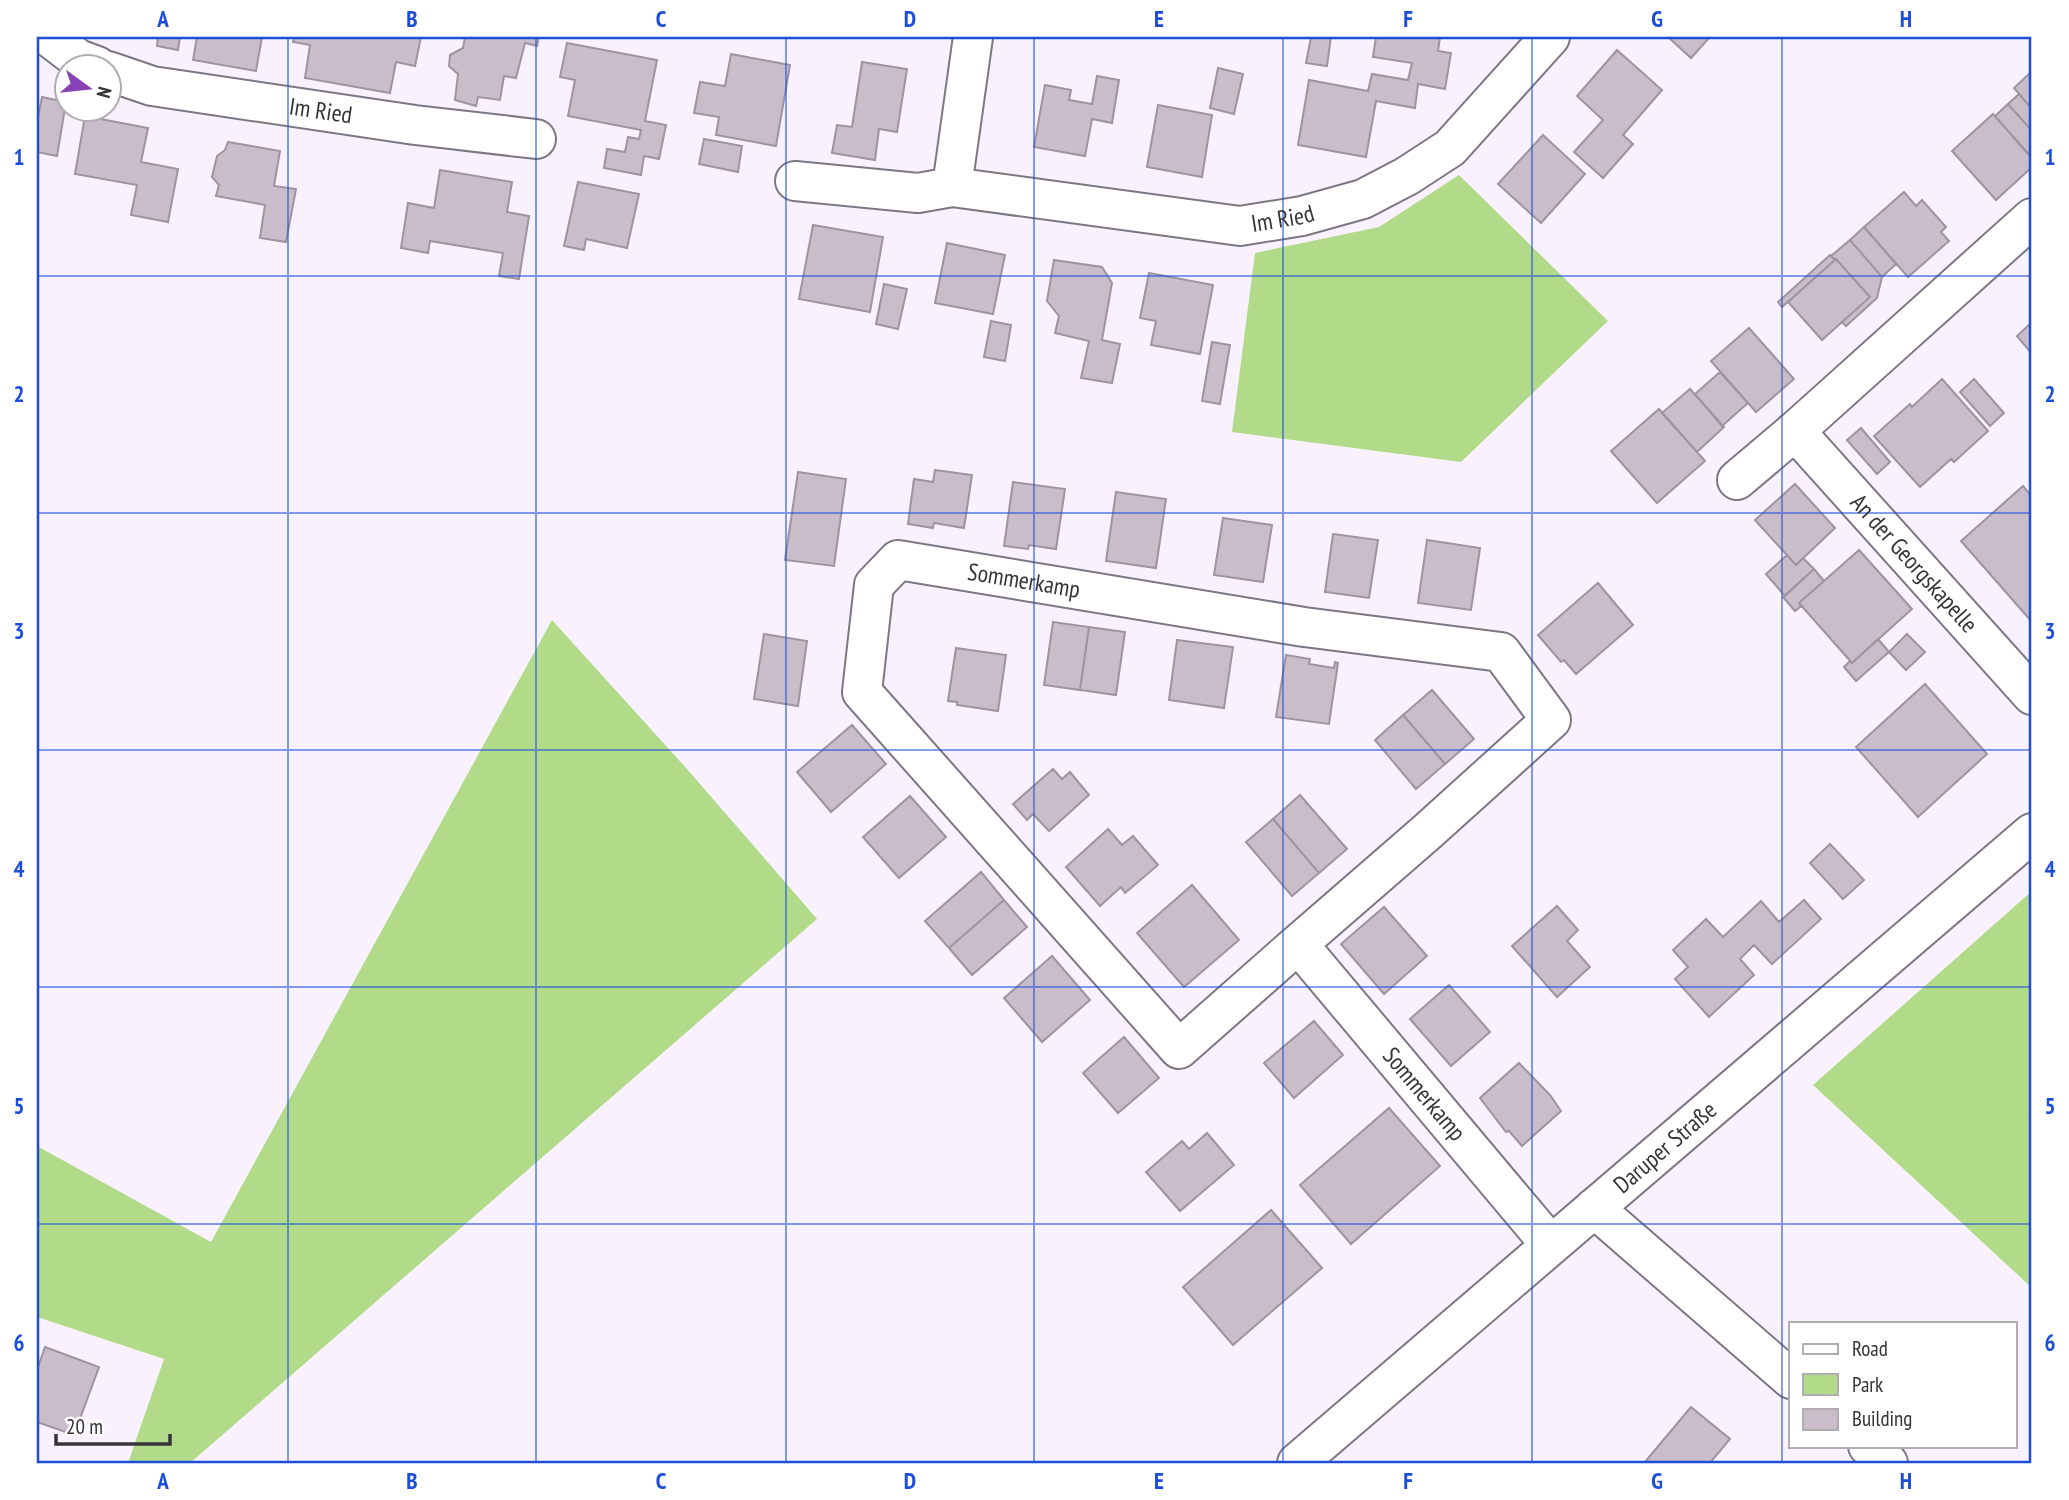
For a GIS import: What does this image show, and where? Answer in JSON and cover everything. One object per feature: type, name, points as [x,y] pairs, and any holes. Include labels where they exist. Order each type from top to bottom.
[{"type":"street","points":[[49,37],[68,52]]},
{"type":"street","points":[[952,187],[973,37]]},
{"type":"street","name":"Im Ried","points":[[795,181],[918,193],[952,187],[1240,226],[1302,216],[1363,199],[1407,176],[1450,148],[1550,37]]},
{"type":"street","name":"Im Ried","points":[[122,76],[152,86],[415,125],[536,139]]},
{"type":"street","points":[[1737,480],[2032,218]]},
{"type":"street","name":"An der Georgskapelle","points":[[1795,431],[2032,695]]},
{"type":"street","name":"Sommerkamp","points":[[898,560],[1304,627],[1501,652],[1551,720],[1298,944],[1179,1049],[862,692],[874,585],[898,560]]},
{"type":"street","name":"Daruper Straße","points":[[1297,1463],[2032,833]]},
{"type":"street","name":"Sommerkamp","points":[[1298,944],[1550,1244]]},
{"type":"street","points":[[1594,1208],[1789,1377]]},
{"type":"street","points":[[1870,1448],[1888,1463]]},
{"type":"green space","points":[[1459,175],[1608,321],[1461,462],[1232,432],[1255,253],[1379,227]]},
{"type":"green space","points":[[552,620],[687,769],[817,919],[190,1463],[128,1463],[164,1359],[37,1317],[37,1146],[211,1242]]},
{"type":"green space","points":[[2032,891],[2032,1288],[1813,1085]]},
{"type":"building","points":[[158,37],[180,37],[178,50],[157,46]]},
{"type":"building","points":[[197,37],[262,37],[256,71],[193,60]]},
{"type":"building","points":[[294,37],[421,37],[415,66],[396,62],[390,93],[305,78],[310,45],[293,42]]},
{"type":"building","points":[[465,37],[539,37],[537,46],[525,43],[516,78],[504,76],[500,100],[478,97],[476,106],[455,100],[458,74],[449,66],[450,55],[463,48]]},
{"type":"building","points":[[1311,37],[1331,37],[1327,66],[1306,63]]},
{"type":"building","points":[[1376,37],[1440,37],[1438,51],[1451,53],[1445,89],[1418,84],[1415,108],[1376,101],[1366,157],[1298,145],[1309,80],[1368,91],[1372,74],[1408,80],[1412,63],[1373,57]]},
{"type":"building","points":[[1668,37],[1710,37],[1691,58]]},
{"type":"building","points":[[567,43],[657,60],[645,121],[666,125],[659,159],[644,156],[641,175],[604,168],[607,149],[625,152],[628,137],[639,139],[641,130],[568,116],[575,80],[560,77]]},
{"type":"building","points":[[1617,50],[1662,90],[1623,135],[1633,144],[1603,178],[1574,152],[1603,120],[1577,96]]},
{"type":"building","points":[[731,54],[790,65],[776,146],[716,135],[719,117],[694,113],[700,82],[725,86]]},
{"type":"building","points":[[862,62],[907,69],[897,132],[879,129],[875,160],[832,153],[837,125],[852,127]]},
{"type":"building","points":[[1218,68],[1243,74],[1234,114],[1210,108]]},
{"type":"building","points":[[2032,71],[2032,109],[2014,88]]},
{"type":"building","points":[[1097,76],[1119,80],[1112,123],[1092,119],[1085,156],[1034,147],[1045,85],[1071,90],[1069,100],[1092,104]]},
{"type":"building","points":[[2019,94],[2032,109],[2032,131],[2008,104]]},
{"type":"building","points":[[42,97],[52,99],[52,122],[63,122],[57,156],[37,152],[37,122]]},
{"type":"building","points":[[2008,104],[2032,131],[2032,150],[2028,154],[1995,116]]},
{"type":"building","points":[[1158,105],[1212,115],[1202,177],[1147,167]]},
{"type":"building","points":[[1993,114],[2032,158],[2032,167],[1996,200],[1952,151]]},
{"type":"building","points":[[84,122],[116,122],[148,128],[141,162],[178,169],[168,222],[131,215],[137,185],[75,174]]},
{"type":"building","points":[[1543,135],[1585,174],[1541,223],[1498,184]]},
{"type":"building","points":[[704,139],[742,146],[738,172],[699,164]]},
{"type":"building","points":[[228,142],[280,151],[274,186],[296,189],[286,242],[260,238],[265,205],[216,196],[219,185],[212,177],[217,156],[225,150]]},
{"type":"building","points":[[440,170],[512,182],[507,212],[529,216],[519,279],[499,276],[503,253],[430,241],[428,253],[401,248],[408,203],[434,208]]},
{"type":"building","points":[[578,182],[639,194],[627,248],[586,239],[584,250],[564,246]]},
{"type":"building","points":[[1904,192],[1916,206],[1922,200],[1946,227],[1941,232],[1949,241],[1908,277],[1864,227]]},
{"type":"building","points":[[813,225],[883,237],[870,312],[799,299]]},
{"type":"building","points":[[1864,227],[1896,264],[1882,277],[1850,240]]},
{"type":"building","points":[[1850,240],[1882,277],[1877,298],[1846,326],[1842,322],[1870,297],[1831,256]]},
{"type":"building","points":[[947,243],[1005,255],[993,314],[935,303]]},
{"type":"building","points":[[1830,255],[1835,260],[1782,307],[1778,302]]},
{"type":"building","points":[[1836,259],[1870,297],[1822,340],[1788,302]]},
{"type":"building","points":[[1054,260],[1102,267],[1112,283],[1102,340],[1120,344],[1112,383],[1081,378],[1089,341],[1055,333],[1059,316],[1047,301]]},
{"type":"building","points":[[1149,273],[1213,285],[1200,354],[1151,345],[1156,321],[1140,318]]},
{"type":"building","points":[[884,284],[907,289],[898,329],[876,324]]},
{"type":"building","points":[[991,321],[1011,325],[1005,361],[984,357]]},
{"type":"building","points":[[2032,322],[2032,354],[2017,336]]},
{"type":"building","points":[[1749,328],[1794,379],[1756,412],[1711,361]]},
{"type":"building","points":[[1212,342],[1230,345],[1220,404],[1202,401]]},
{"type":"building","points":[[1720,372],[1748,403],[1722,426],[1695,394]]},
{"type":"building","points":[[1942,379],[1988,431],[1954,462],[1951,459],[1920,487],[1874,436],[1910,404],[1912,407]]},
{"type":"building","points":[[1974,379],[2004,413],[1990,426],[1960,392]]},
{"type":"building","points":[[1690,389],[1724,427],[1697,452],[1662,413]]},
{"type":"building","points":[[1659,409],[1705,461],[1657,503],[1611,451]]},
{"type":"building","points":[[1861,428],[1890,462],[1877,474],[1847,440]]},
{"type":"building","points":[[935,470],[972,475],[964,528],[934,523],[933,528],[908,524],[914,479],[933,482]]},
{"type":"building","points":[[798,472],[846,479],[834,566],[785,560]]},
{"type":"building","points":[[1013,482],[1065,489],[1056,549],[1029,545],[1028,549],[1004,546]]},
{"type":"building","points":[[1795,484],[1835,528],[1796,565],[1755,520]]},
{"type":"building","points":[[2023,486],[2032,497],[2032,622],[1961,541]]},
{"type":"building","points":[[1116,492],[1166,499],[1156,568],[1106,561]]},
{"type":"building","points":[[1223,518],[1272,525],[1263,582],[1214,575]]},
{"type":"building","points":[[1333,534],[1378,540],[1369,598],[1325,592]]},
{"type":"building","points":[[1427,540],[1480,548],[1471,610],[1418,603]]},
{"type":"building","points":[[1859,550],[1912,609],[1852,663],[1799,603]]},
{"type":"building","points":[[1787,555],[1796,565],[1803,558],[1814,569],[1785,596],[1766,574]]},
{"type":"building","points":[[1814,569],[1824,581],[1799,603],[1801,606],[1795,611],[1783,597]]},
{"type":"building","points":[[1598,583],[1633,625],[1576,674],[1564,660],[1561,662],[1538,635]]},
{"type":"building","points":[[1053,622],[1089,627],[1080,690],[1044,685]]},
{"type":"building","points":[[1089,627],[1125,632],[1116,695],[1080,690]]},
{"type":"building","points":[[764,634],[807,641],[798,706],[754,699]]},
{"type":"building","points":[[1907,634],[1925,652],[1906,670],[1889,652]]},
{"type":"building","points":[[1878,639],[1889,652],[1856,681],[1844,667]]},
{"type":"building","points":[[1177,640],[1233,647],[1224,708],[1169,700]]},
{"type":"building","points":[[956,648],[1006,655],[998,711],[957,705],[957,702],[948,701]]},
{"type":"building","points":[[1286,655],[1310,659],[1309,664],[1334,668],[1335,662],[1338,663],[1329,724],[1276,717]]},
{"type":"building","points":[[1925,684],[1987,754],[1918,817],[1856,747]]},
{"type":"building","points":[[1432,690],[1474,739],[1445,764],[1403,715]]},
{"type":"building","points":[[1403,715],[1445,764],[1416,789],[1375,740]]},
{"type":"building","points":[[852,725],[886,764],[831,812],[797,772]]},
{"type":"building","points":[[1053,769],[1062,779],[1070,772],[1089,795],[1049,831],[1033,814],[1027,820],[1013,804]]},
{"type":"building","points":[[1300,795],[1347,849],[1319,873],[1273,819]]},
{"type":"building","points":[[910,796],[946,837],[899,878],[863,837]]},
{"type":"building","points":[[1273,819],[1319,873],[1292,896],[1246,842]]},
{"type":"building","points":[[1108,829],[1122,845],[1133,836],[1158,865],[1125,893],[1121,887],[1100,906],[1066,867]]},
{"type":"building","points":[[1830,844],[1864,880],[1843,899],[1810,863]]},
{"type":"building","points":[[981,872],[1004,900],[949,948],[925,921]]},
{"type":"building","points":[[1192,885],[1239,940],[1184,987],[1137,933]]},
{"type":"building","points":[[1004,900],[1027,927],[972,975],[949,948]]},
{"type":"building","points":[[1804,900],[1821,919],[1772,964],[1754,945],[1740,959],[1754,975],[1709,1017],[1675,979],[1688,967],[1673,950],[1706,919],[1723,937],[1761,901],[1779,922]]},
{"type":"building","points":[[1557,906],[1578,930],[1567,941],[1590,967],[1557,997],[1512,946]]},
{"type":"building","points":[[1384,907],[1427,956],[1384,994],[1341,944]]},
{"type":"building","points":[[1052,956],[1090,1000],[1042,1042],[1004,998]]},
{"type":"building","points":[[1449,985],[1490,1032],[1451,1066],[1410,1019]]},
{"type":"building","points":[[1314,1021],[1343,1055],[1294,1098],[1264,1063]]},
{"type":"building","points":[[1124,1037],[1159,1078],[1118,1113],[1083,1073]]},
{"type":"building","points":[[1519,1063],[1550,1095],[1561,1111],[1522,1146],[1509,1131],[1506,1132],[1480,1098]]},
{"type":"building","points":[[1389,1108],[1440,1166],[1351,1244],[1300,1185]]},
{"type":"building","points":[[1207,1133],[1234,1165],[1180,1211],[1146,1172],[1182,1141],[1189,1149]]},
{"type":"building","points":[[1271,1210],[1322,1268],[1233,1345],[1183,1287]]},
{"type":"building","points":[[45,1347],[99,1367],[74,1435],[37,1422],[37,1370]]},
{"type":"building","points":[[1691,1407],[1730,1439],[1710,1463],[1644,1463]]}]
